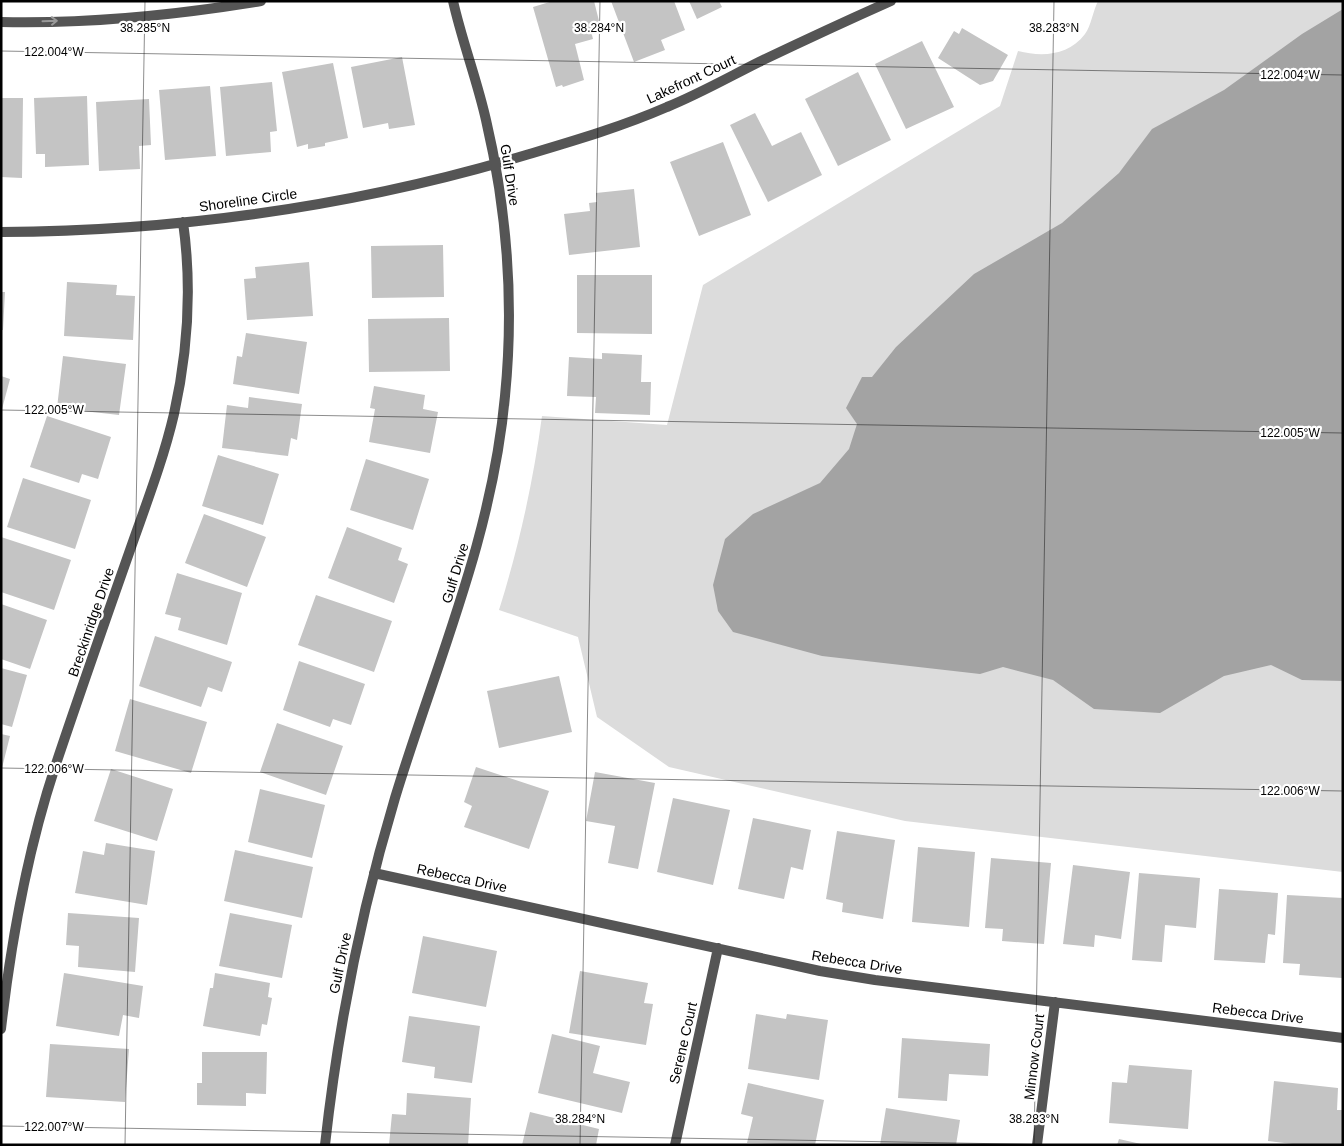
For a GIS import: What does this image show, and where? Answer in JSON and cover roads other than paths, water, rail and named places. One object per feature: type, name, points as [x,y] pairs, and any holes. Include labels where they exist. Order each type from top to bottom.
[{"type":"street","points":[[1,22],[112,19],[217,9],[261,1]]},
{"type":"street","name":"Gulf Drive","points":[[325,1145],[342,1018],[374,873],[395,798],[475,557],[493,485],[506,395],[509,320],[506,246],[495,164],[486,120],[453,1]]},
{"type":"street","name":"Lakefront Court","points":[[495,164],[600,133],[668,107],[891,1]]},
{"type":"street","name":"Shoreline Circle","points":[[1,232],[132,228],[300,207],[449,178],[495,164]]},
{"type":"street","name":"Breckinridge Drive","points":[[1,1029],[19,907],[54,769],[159,466],[174,415],[182,370],[187,320],[188,257],[183,222]]},
{"type":"street","name":"Rebecca Drive","points":[[374,873],[820,971],[875,980],[1343,1038]]},
{"type":"street","name":"Serene Court","points":[[675,1145],[718,948]]},
{"type":"street","name":"Minnow Court","points":[[1037,1145],[1055,1002]]}]
